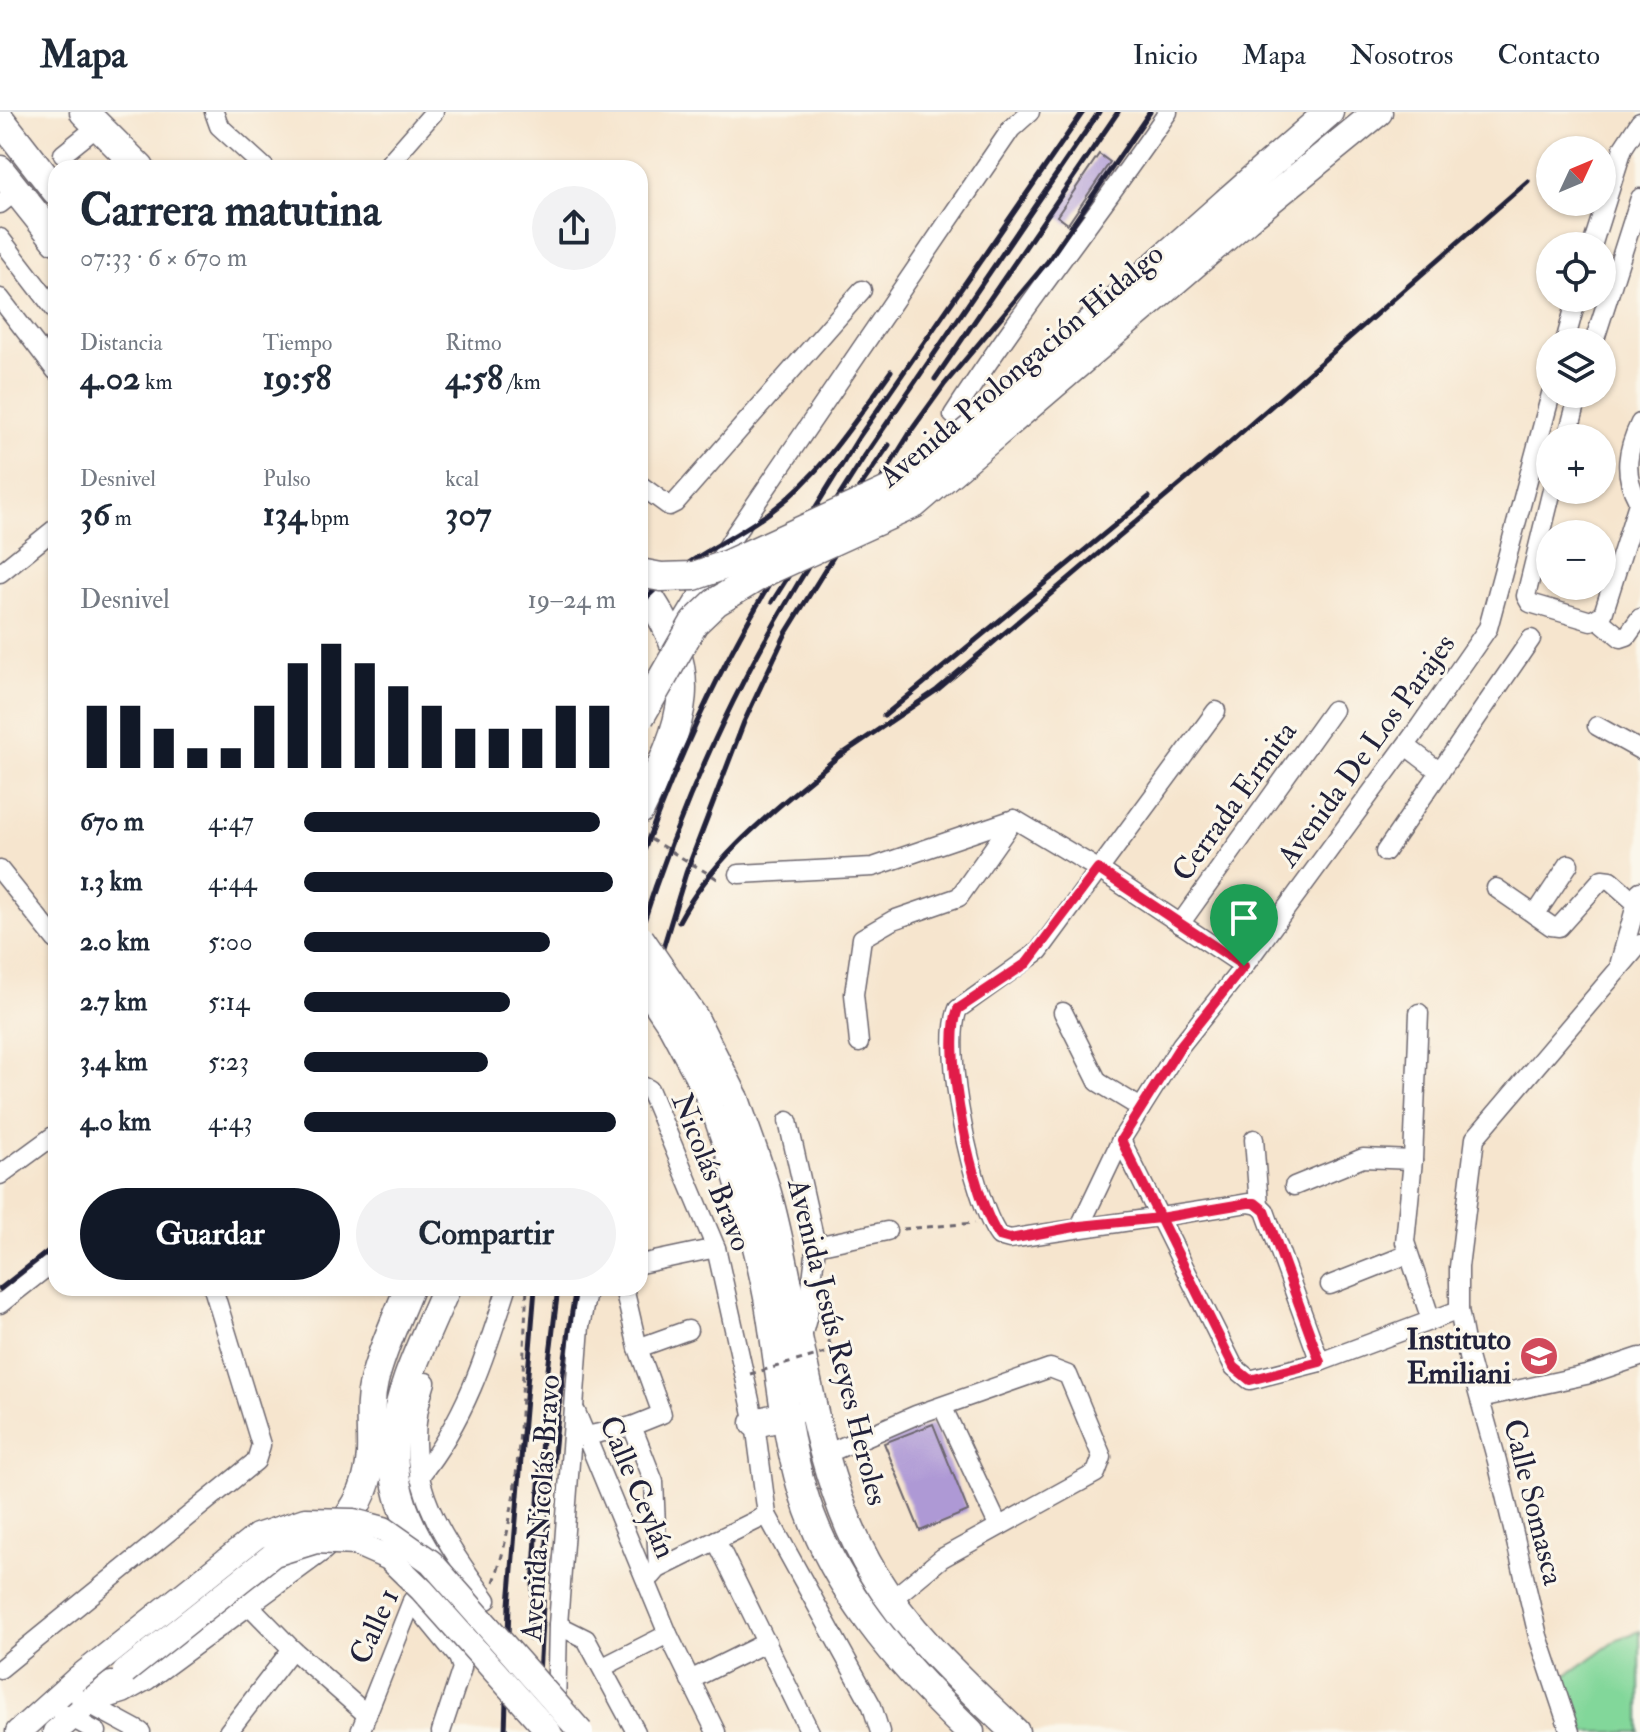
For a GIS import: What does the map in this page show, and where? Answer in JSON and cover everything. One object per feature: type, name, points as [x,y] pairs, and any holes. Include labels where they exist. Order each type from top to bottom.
[{"type":"highway","name":"Avenida Prolongación Hidalgo","points":[[648,703],[694,623],[716,602],[767,571],[896,515],[924,497],[1239,209],[1329,112]]},
{"type":"highway","name":"Avenida Prolongación Hidalgo","points":[[648,575],[661,577],[705,572],[905,483],[1239,209],[1378,112]]},
{"type":"highway","points":[[0,119],[48,181]]},
{"type":"highway","points":[[91,119],[132,160]]},
{"type":"highway","points":[[0,170],[48,230]]},
{"type":"highway","points":[[648,598],[672,638],[682,672],[680,720],[648,792]]},
{"type":"highway","name":"Avenida Jesús Reyes Heroles","points":[[648,951],[694,1018],[723,1098],[771,1205],[813,1336],[826,1454],[849,1526],[908,1625],[952,1673],[1015,1732]]},
{"type":"highway","name":"Avenida Jesús Reyes Heroles","points":[[648,989],[723,1098],[767,1293],[802,1489],[821,1538],[847,1590],[882,1639],[970,1732]]},
{"type":"highway","points":[[72,1704],[122,1689],[145,1676],[330,1539],[359,1500],[371,1456],[370,1411],[374,1379],[406,1296]]},
{"type":"highway","points":[[440,1555],[400,1500],[393,1467],[393,1432],[405,1384],[443,1296]]},
{"type":"highway","points":[[755,1423],[789,1415]]},
{"type":"main road","points":[[72,1704],[208,1572],[257,1536],[280,1526],[333,1519],[370,1524],[440,1555],[581,1732]]},
{"type":"main road","points":[[18,1732],[125,1672],[274,1554],[296,1545],[335,1540],[355,1543],[389,1558],[549,1732]]},
{"type":"street","points":[[214,112],[219,126],[256,160]]},
{"type":"street","points":[[392,160],[434,112]]},
{"type":"street","points":[[672,638],[753,507],[1011,129],[1030,112]]},
{"type":"street","points":[[953,415],[1001,341],[1112,194],[1168,112]]},
{"type":"street","points":[[63,154],[91,119]]},
{"type":"street","points":[[1596,232],[1623,148],[1640,122]]},
{"type":"street","points":[[1598,328],[1640,198]]},
{"type":"street","points":[[0,238],[48,301]]},
{"type":"street","points":[[648,491],[669,506],[675,503],[862,290]]},
{"type":"street","points":[[0,298],[48,361]]},
{"type":"street","name":"Avenida De Los Parajes","points":[[1121,1140],[1181,1045],[1244,966],[1406,746],[1488,628],[1547,408]]},
{"type":"street","points":[[1598,619],[1638,498],[1626,477],[1640,423]]},
{"type":"street","points":[[1549,504],[1526,596],[1530,603],[1591,621],[1598,619]]},
{"type":"street","points":[[0,573],[48,534]]},
{"type":"street","points":[[1598,619],[1621,638],[1627,636],[1640,618]]},
{"type":"street","points":[[1385,852],[1531,639]]},
{"type":"street","name":"Cerrada Ermita","points":[[1180,924],[1333,710]]},
{"type":"street","points":[[1216,711],[1039,951],[1027,963],[967,1001],[953,1019],[956,1101],[992,1226],[999,1236],[1010,1239],[1248,1203],[1259,1205],[1265,1211],[1320,1362]]},
{"type":"street","points":[[1597,726],[1640,750]]},
{"type":"street","points":[[1406,746],[1440,772]]},
{"type":"street","points":[[739,874],[873,867],[1014,819],[1098,869],[1244,966]]},
{"type":"street","points":[[859,1043],[854,994],[862,938],[893,920],[959,897],[1014,819]]},
{"type":"street","points":[[1535,915],[1569,864]]},
{"type":"street","points":[[0,870],[48,930]]},
{"type":"street","points":[[1496,888],[1535,915],[1559,927],[1602,879],[1610,880],[1638,896],[1618,969]]},
{"type":"street","points":[[1618,969],[1640,944]]},
{"type":"street","name":"Calle Somasca","points":[[1570,1732],[1538,1636],[1480,1398],[1459,1310],[1459,1267],[1475,1138],[1618,969]]},
{"type":"street","points":[[1063,1012],[1098,1082],[1141,1108]]},
{"type":"street","points":[[1419,1013],[1406,1255],[1431,1320]]},
{"type":"street","name":"Nicolás Bravo","points":[[648,1097],[716,1248],[755,1423],[767,1515]]},
{"type":"street","points":[[788,1121],[816,1246],[808,1315],[813,1336]]},
{"type":"street","points":[[1254,1139],[1259,1205]]},
{"type":"street","points":[[0,1175],[48,1140]]},
{"type":"street","points":[[1080,1226],[1121,1140]]},
{"type":"street","points":[[1121,1140],[1241,1375],[1250,1380],[1320,1362],[1459,1310]]},
{"type":"street","points":[[1294,1186],[1363,1158],[1413,1160]]},
{"type":"street","points":[[816,1246],[887,1231]]},
{"type":"street","points":[[648,1262],[716,1248]]},
{"type":"street","points":[[1330,1285],[1406,1255]]},
{"type":"street","points":[[0,1304],[48,1266]]},
{"type":"street","points":[[0,1669],[256,1461],[261,1445],[215,1296]]},
{"type":"street","points":[[419,1477],[459,1419],[479,1376],[504,1296]]},
{"type":"street","name":"Avenida Nicolás Bravo","points":[[555,1732],[558,1625],[580,1326],[586,1296]]},
{"type":"street","name":"Calle Ceylán","points":[[626,1296],[638,1348],[662,1414],[632,1426],[654,1482],[658,1569]]},
{"type":"street","points":[[638,1348],[688,1330]]},
{"type":"street","points":[[1480,1398],[1586,1375],[1640,1357]]},
{"type":"street","points":[[826,1454],[916,1415],[1050,1368],[1068,1375],[1102,1457],[1096,1473],[942,1558],[891,1600]]},
{"type":"street","points":[[426,1382],[416,1411],[414,1435],[419,1477],[437,1526],[440,1555],[487,1600]]},
{"type":"street","points":[[943,1408],[998,1525]]},
{"type":"street","name":"Calle Ceylán","points":[[574,1409],[690,1680],[707,1729]]},
{"type":"street","points":[[586,1436],[632,1426]]},
{"type":"street","points":[[651,1587],[652,1576],[658,1569],[767,1515],[872,1706],[880,1732]]},
{"type":"street","points":[[716,1540],[810,1732]]},
{"type":"street","name":"Calle 1","points":[[363,1723],[412,1601],[440,1555]]},
{"type":"street","points":[[412,1601],[458,1657],[462,1668],[441,1732]]},
{"type":"street","points":[[246,1602],[363,1723]]},
{"type":"street","points":[[558,1625],[586,1639],[636,1732]]},
{"type":"street","points":[[603,1667],[668,1634]]},
{"type":"street","points":[[690,1680],[767,1642]]},
{"type":"street","points":[[228,1732],[292,1649]]},
{"type":"street","points":[[72,1704],[97,1732]]},
{"type":"street","points":[[72,1704],[141,1732]]},
{"type":"path","points":[[648,838],[721,881]]},
{"type":"path","points":[[887,1231],[992,1226]]},
{"type":"path","points":[[487,1600],[501,1562],[514,1474],[526,1296]]},
{"type":"path","points":[[750,1374],[832,1351],[813,1336]]},
{"type":"green space","points":[[1640,1631],[1640,1732],[1580,1732],[1569,1707],[1563,1678],[1618,1639]]},
{"type":"building","points":[[1099,154],[1110,162],[1068,224],[1057,216]]},
{"type":"building","points":[[933,1424],[968,1511],[920,1531],[884,1443]]},
{"type":"railway","points":[[788,552],[859,437],[1083,112]]},
{"type":"railway","points":[[772,602],[864,457],[1099,112]]},
{"type":"railway","points":[[935,379],[1118,112]]},
{"type":"railway","points":[[648,997],[686,873],[744,722],[786,633],[913,428],[944,385],[1048,261],[1150,112]]},
{"type":"railway","points":[[835,759],[937,690],[1228,444],[1528,181]]},
{"type":"railway","points":[[648,597],[671,575],[755,522],[791,495],[837,445],[891,371]]},
{"type":"railway","points":[[648,910],[688,801],[745,679],[811,561],[889,445]]},
{"type":"railway","points":[[884,716],[1149,497]]},
{"type":"railway","points":[[648,841],[699,718],[772,580]]},
{"type":"railway","points":[[679,921],[712,872],[732,850],[842,753]]},
{"type":"railway","points":[[0,1289],[48,1251]]},
{"type":"railway","points":[[505,1732],[509,1605],[534,1296]]},
{"type":"railway","points":[[530,1639],[544,1403],[557,1296]]},
{"type":"railway","points":[[536,1732],[554,1454],[575,1296]]},
{"type":"place","name":"Instituto Emiliani","points":[[1539,1356]]},
{"type":"route","points":[[1244,966],[1098,869],[1039,951],[1027,963],[958,1009],[952,1032],[956,1101],[988,1217],[999,1236],[1010,1239],[1080,1226],[1160,1218],[1234,1367],[1250,1380],[1320,1362],[1265,1211],[1255,1203],[1248,1203],[1160,1218],[1121,1140],[1181,1045],[1244,966]]}]
